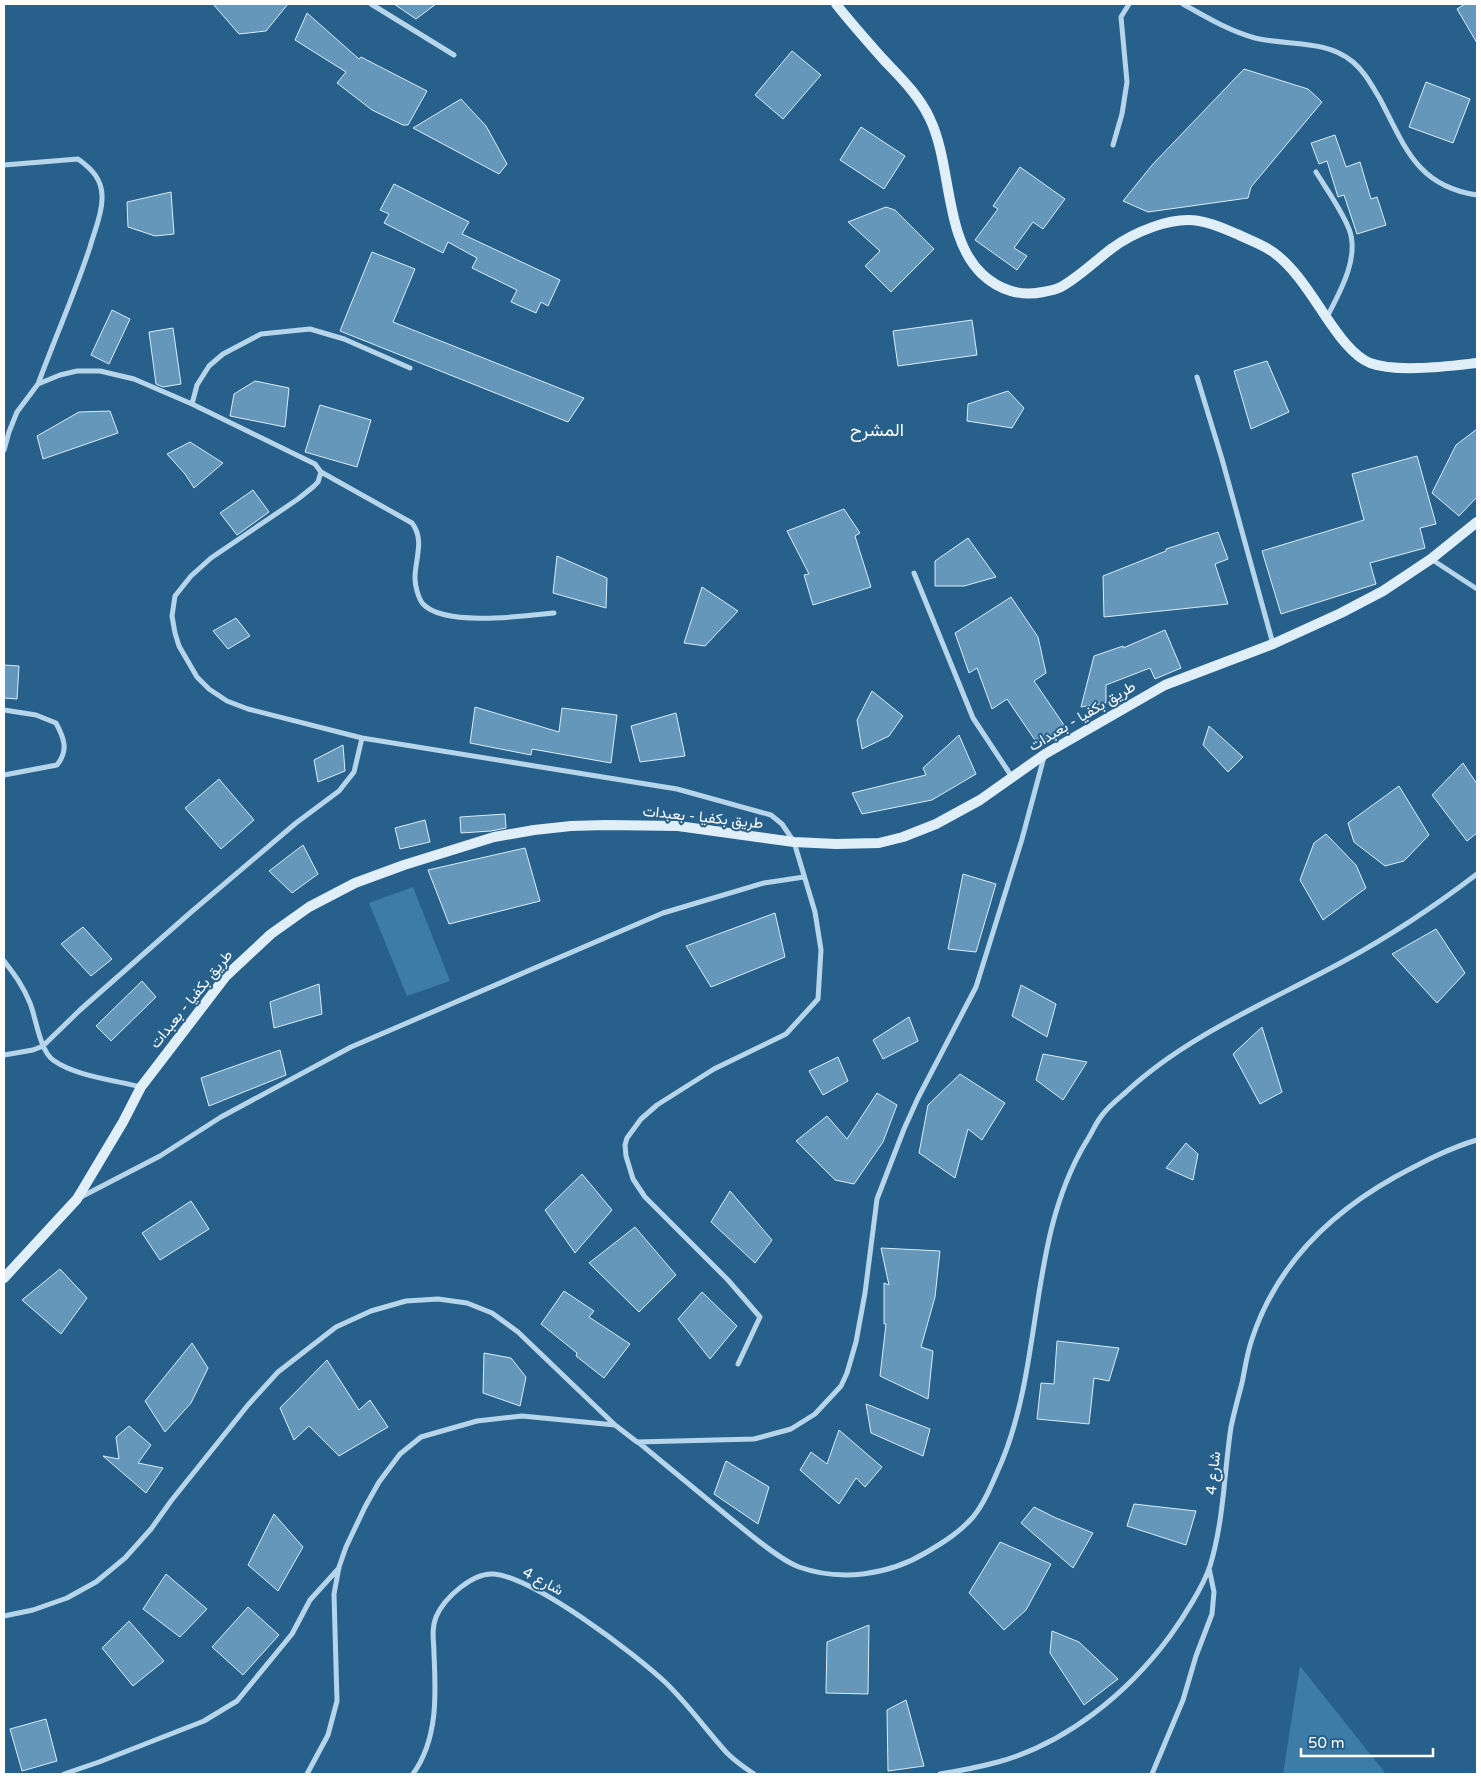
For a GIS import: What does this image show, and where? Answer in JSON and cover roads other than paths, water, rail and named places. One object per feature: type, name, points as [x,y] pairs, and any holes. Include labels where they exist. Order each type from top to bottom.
[{"type":"main road","points":[[836,4],[909,87],[929,118],[941,149],[953,218],[960,240],[972,263],[982,275],[996,284],[1014,294],[1031,295],[1059,288],[1083,272],[1111,249],[1149,228],[1171,222],[1197,220],[1222,228],[1274,252],[1303,284],[1340,337],[1354,352],[1369,362],[1410,367],[1438,367],[1477,363]]},
{"type":"main road","name":"طريق بكفيا - بعبدات","points":[[4,1278],[77,1198],[123,1122],[141,1087],[226,976],[271,934],[310,907],[355,883],[404,864],[494,837],[571,826],[678,826],[794,842],[836,844],[879,843],[903,837],[936,824],[980,800],[1045,754],[1165,685],[1273,644],[1341,614],[1383,591],[1431,559],[1477,522]]},
{"type":"street","points":[[371,4],[454,55]]},
{"type":"street","points":[[1114,145],[1122,114],[1126,82],[1121,17],[1129,4]]},
{"type":"street","points":[[1183,4],[1230,29],[1256,38],[1314,45],[1336,50],[1354,63],[1368,79],[1407,151],[1421,169],[1438,183],[1459,192],[1477,195]]},
{"type":"street","points":[[4,165],[78,158],[94,171],[101,186],[102,199],[97,224],[74,291],[38,384],[18,412],[9,432],[4,450]]},
{"type":"street","points":[[1316,172],[1350,230],[1352,242],[1352,256],[1347,272],[1337,298],[1326,317]]},
{"type":"street","points":[[192,404],[197,385],[209,366],[223,354],[262,334],[310,329],[344,339],[410,368]]},
{"type":"street","points":[[38,384],[60,374],[77,371],[100,371],[134,379],[192,404],[315,464],[321,472],[412,523],[417,529],[419,536],[415,579],[418,594],[423,604],[435,611],[459,618],[493,619],[554,613]]},
{"type":"street","points":[[1197,377],[1222,459],[1273,644]]},
{"type":"street","points":[[321,472],[318,482],[298,499],[211,558],[190,576],[175,596],[172,616],[175,633],[188,663],[197,677],[209,689],[227,701],[272,716],[362,738],[677,789],[771,815],[782,824],[794,842],[815,912],[821,950],[818,999],[786,1034],[714,1069],[657,1106],[631,1130],[625,1145],[628,1167],[638,1188],[645,1197],[728,1280],[760,1317],[738,1364]]},
{"type":"street","points":[[1431,559],[1477,590]]},
{"type":"street","points":[[914,573],[973,718],[1012,778]]},
{"type":"street","points":[[4,710],[36,715],[56,723],[66,748],[57,764],[4,775]]},
{"type":"street","points":[[4,1055],[33,1050],[43,1046],[80,1010],[190,913],[296,823],[339,791],[354,772],[362,738]]},
{"type":"street","points":[[637,1442],[754,1439],[771,1435],[791,1429],[815,1414],[841,1386],[856,1342],[865,1293],[877,1199],[904,1129],[976,987],[1022,839],[1045,754]]},
{"type":"street","points":[[4,1616],[33,1610],[67,1598],[96,1582],[125,1558],[151,1529],[248,1405],[278,1372],[336,1327],[371,1311],[406,1300],[438,1299],[467,1303],[492,1313],[518,1332],[615,1425],[762,1544],[796,1566],[830,1574],[855,1576],[875,1572],[921,1556],[950,1538],[973,1517],[994,1481],[1009,1444],[1022,1394],[1039,1290],[1057,1208],[1078,1155],[1103,1114],[1141,1078],[1180,1052],[1220,1027],[1383,938],[1430,908],[1477,874]]},
{"type":"street","points":[[77,1198],[160,1156],[221,1117],[351,1047],[663,913],[764,883],[804,877]]},
{"type":"street","points":[[4,961],[19,979],[30,1004],[43,1046],[51,1059],[71,1070],[141,1087]]},
{"type":"street","name":"شارع 4","points":[[940,1774],[999,1762],[1059,1736],[1110,1701],[1142,1671],[1183,1618],[1209,1567],[1221,1520],[1231,1427],[1252,1340],[1266,1304],[1289,1266],[1335,1218],[1370,1191],[1412,1168],[1477,1140]]},
{"type":"street","points":[[307,1774],[328,1735],[337,1701],[334,1594],[340,1567],[346,1547],[379,1482],[400,1454],[421,1437],[477,1421],[522,1416],[615,1425]]},
{"type":"street","points":[[64,1774],[204,1721],[237,1701],[292,1634],[310,1600],[340,1567]]},
{"type":"street","points":[[1152,1774],[1183,1700],[1196,1656],[1212,1614],[1214,1592],[1209,1567]]},
{"type":"street","name":"شارع 4","points":[[413,1774],[433,1728],[435,1700],[432,1628],[437,1615],[453,1593],[480,1576],[493,1574],[525,1584],[555,1601],[615,1642],[664,1682],[694,1713],[728,1754],[754,1774]]},
{"type":"district","name":"المشرح","points":[[877,430]]}]
